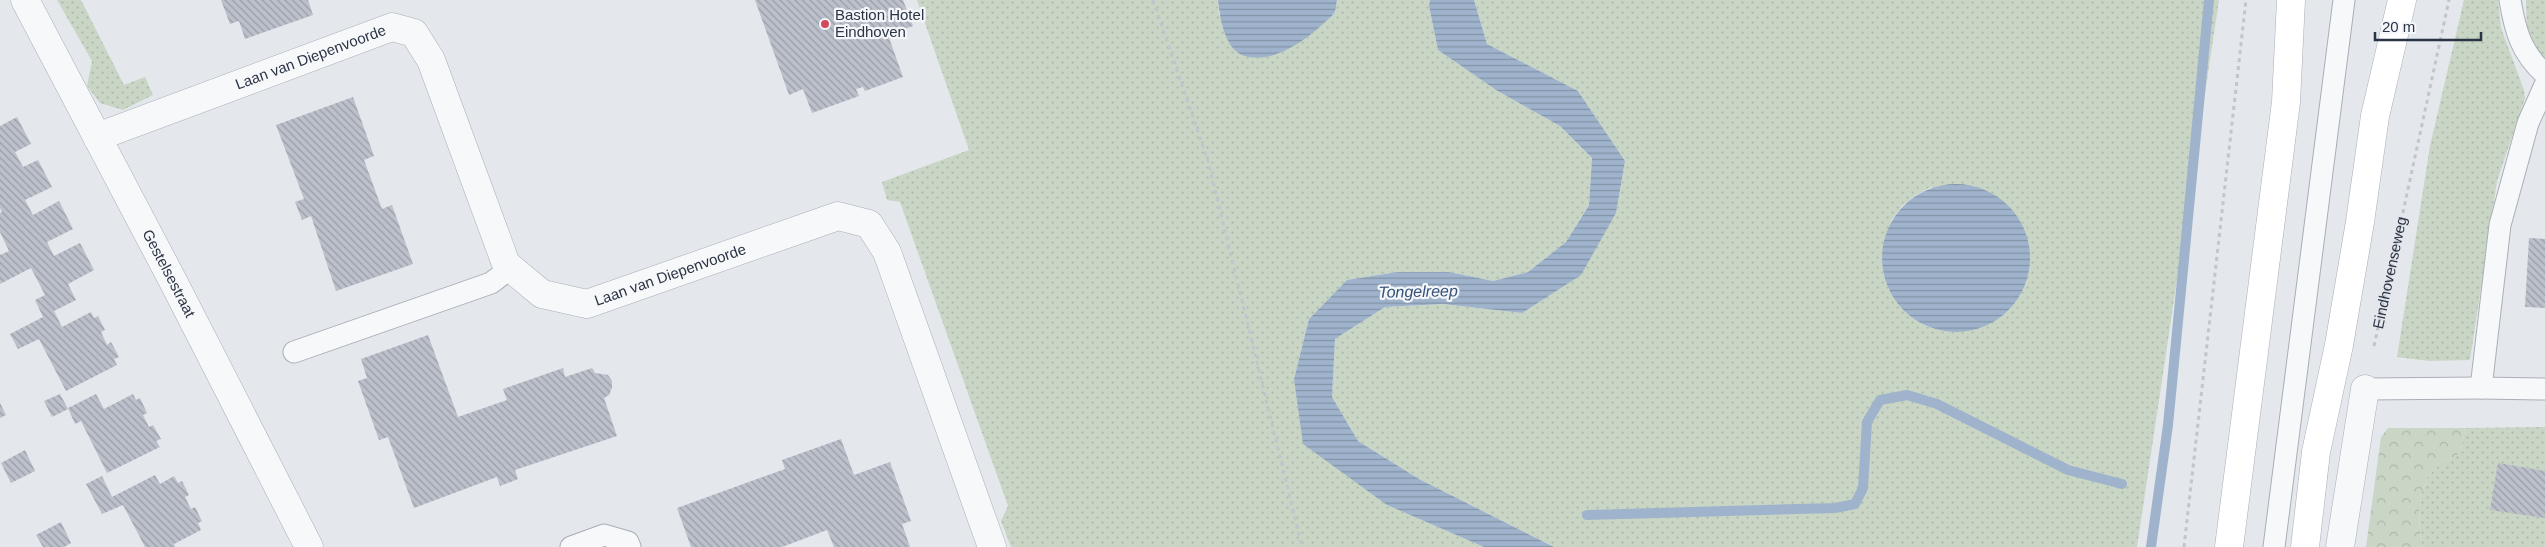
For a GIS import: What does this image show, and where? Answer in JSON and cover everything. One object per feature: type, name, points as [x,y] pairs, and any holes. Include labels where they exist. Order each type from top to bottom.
[{"type":"main road","points":[[2229,547],[2286,102],[2292,0]]},
{"type":"main road","points":[[2305,547],[2316,452],[2339,345],[2375,116],[2402,0]]},
{"type":"street","name":"Gestelsestraat","points":[[25,0],[308,547]]},
{"type":"street","name":"Laan van Diepenvoorde","points":[[97,137],[392,27],[414,33],[431,60],[506,264],[542,294],[587,304],[838,216],[869,224],[887,252],[992,547]]},
{"type":"street","points":[[2340,547],[2365,389]]},
{"type":"lane","points":[[2274,547],[2344,0]]},
{"type":"lane","points":[[2510,0],[2516,34],[2535,65],[2545,74]]},
{"type":"lane","points":[[2481,388],[2500,225],[2528,124],[2545,84]]},
{"type":"lane","points":[[294,352],[491,283],[512,268]]},
{"type":"lane","points":[[2365,389],[2545,389]]},
{"type":"lane","points":[[571,547],[604,535],[628,542],[630,547]]},
{"type":"path","points":[[1153,0],[1208,161],[1302,547]]},
{"type":"path","points":[[2184,547],[2246,0]]},
{"type":"path","name":"Eindhovenseweg","points":[[2365,389],[2449,0]]},
{"type":"green space","points":[[57,0],[81,0],[124,85],[145,77],[153,95],[123,110],[100,103],[87,86],[92,61]]},
{"type":"green space","points":[[917,0],[1218,0],[1219,15],[1334,13],[1337,0],[1430,0],[1429,6],[1438,50],[1496,90],[1560,126],[1592,158],[1589,204],[1566,242],[1528,272],[1493,281],[1449,272],[1397,272],[1347,280],[1309,319],[1294,379],[1387,505],[1484,547],[1011,547],[1001,521],[1008,506],[900,202],[887,200],[882,182],[969,150]]},
{"type":"green space","points":[[1474,0],[2219,0],[2137,547],[1554,547],[1419,479],[1358,441],[1332,397],[1335,339],[1385,307],[1443,304],[1522,313],[1616,213],[1625,161],[1578,91],[1487,44]],"holes":[[[1931,187],[2027,281],[2019,297],[2008,311],[1943,331],[1926,326],[1889,290],[1883,272],[1882,255],[1891,221],[1902,206],[1916,195]]]},
{"type":"green space","points":[[2464,0],[2498,0],[2501,28],[2524,90],[2525,98],[2497,181],[2470,360],[2429,361],[2397,357],[2430,146]]},
{"type":"green space","points":[[2526,0],[2545,0],[2545,65],[2527,33]]},
{"type":"green space","points":[[2545,427],[2545,547],[2422,547],[2419,516],[2424,485],[2435,469],[2459,452],[2465,428]]},
{"type":"green space","points":[[2388,428],[2465,428],[2461,447],[2457,455],[2435,469],[2424,485],[2419,516],[2422,547],[2366,547],[2381,437]]},
{"type":"water","points":[[1218,0],[1337,0],[1333,14],[1297,44],[1275,54],[1253,58],[1236,51],[1227,39]]},
{"type":"water","name":"Tongelreep","points":[[1430,0],[1474,0],[1487,44],[1578,91],[1625,161],[1616,213],[1581,275],[1522,313],[1443,304],[1385,307],[1335,339],[1332,397],[1358,441],[1419,479],[1554,547],[1484,547],[1387,505],[1303,444],[1294,379],[1309,319],[1347,280],[1397,272],[1449,272],[1493,281],[1528,272],[1566,242],[1589,205],[1592,158],[1560,126],[1496,90],[1438,50],[1429,6]]},
{"type":"water","points":[[1956,184],[1971,185],[1984,189],[2009,205],[2025,230],[2029,243],[2029,273],[2025,286],[2009,311],[1984,327],[1971,331],[1956,332],[1941,331],[1928,327],[1903,311],[1887,286],[1883,273],[1882,258],[1883,243],[1887,230],[1903,205],[1928,189],[1941,185]]},
{"type":"building","points":[[221,0],[308,0],[313,15],[245,39],[239,21],[230,24]]},
{"type":"building","points":[[755,0],[903,0],[913,26],[888,35],[903,77],[865,91],[863,87],[856,89],[859,96],[812,113],[803,89],[789,95]]},
{"type":"building","points":[[353,97],[374,156],[364,160],[382,209],[392,205],[413,264],[336,291],[311,216],[302,220],[295,202],[304,199],[276,125]]},
{"type":"building","points":[[17,117],[31,144],[15,152],[23,167],[38,160],[52,187],[25,200],[33,215],[59,201],[73,229],[47,242],[54,256],[80,243],[94,270],[68,284],[76,300],[54,311],[62,327],[91,312],[94,318],[98,316],[105,330],[101,332],[107,345],[111,342],[119,357],[114,359],[117,365],[66,391],[39,339],[18,349],[10,334],[43,317],[35,300],[45,295],[31,268],[0,284],[0,255],[9,251],[0,232],[0,213],[2,212],[0,208],[0,126]]},
{"type":"building","points":[[2529,238],[2545,239],[2545,308],[2525,307]]},
{"type":"building","points":[[428,335],[458,417],[507,400],[503,389],[563,368],[565,377],[592,368],[595,373],[608,375],[612,381],[609,395],[604,398],[617,436],[515,470],[518,479],[500,486],[497,477],[414,508],[388,437],[379,440],[358,381],[367,378],[361,359]]},
{"type":"building","points":[[60,394],[68,409],[52,417],[44,401]]},
{"type":"building","points":[[96,394],[104,409],[133,394],[136,400],[140,398],[147,413],[143,415],[149,427],[153,425],[161,439],[156,441],[160,447],[107,473],[81,421],[75,424],[68,408]]},
{"type":"building","points":[[0,403],[6,415],[0,418]]},
{"type":"building","points":[[841,439],[854,475],[890,462],[911,521],[902,524],[910,547],[834,547],[827,530],[782,547],[691,547],[677,508],[785,469],[782,460]]},
{"type":"building","points":[[25,450],[35,471],[11,483],[1,463]]},
{"type":"building","points":[[2498,463],[2545,471],[2545,518],[2490,510]]},
{"type":"building","points":[[155,475],[160,484],[174,476],[178,483],[182,481],[189,495],[185,497],[191,509],[195,507],[202,521],[198,523],[201,530],[174,544],[175,547],[145,547],[123,505],[102,514],[86,484],[102,476],[112,497]]},
{"type":"building","points":[[61,522],[71,543],[64,547],[43,547],[36,535]]},
{"type":"waterway","points":[[2151,547],[2168,425],[2209,0]]},
{"type":"waterway","points":[[1587,515],[1835,508],[1855,504],[1863,488],[1867,422],[1880,400],[1907,395],[1937,404],[2068,470],[2122,484]]},
{"type":"place","name":"Bastion Hotel Eindhoven","points":[[825,24]]}]
